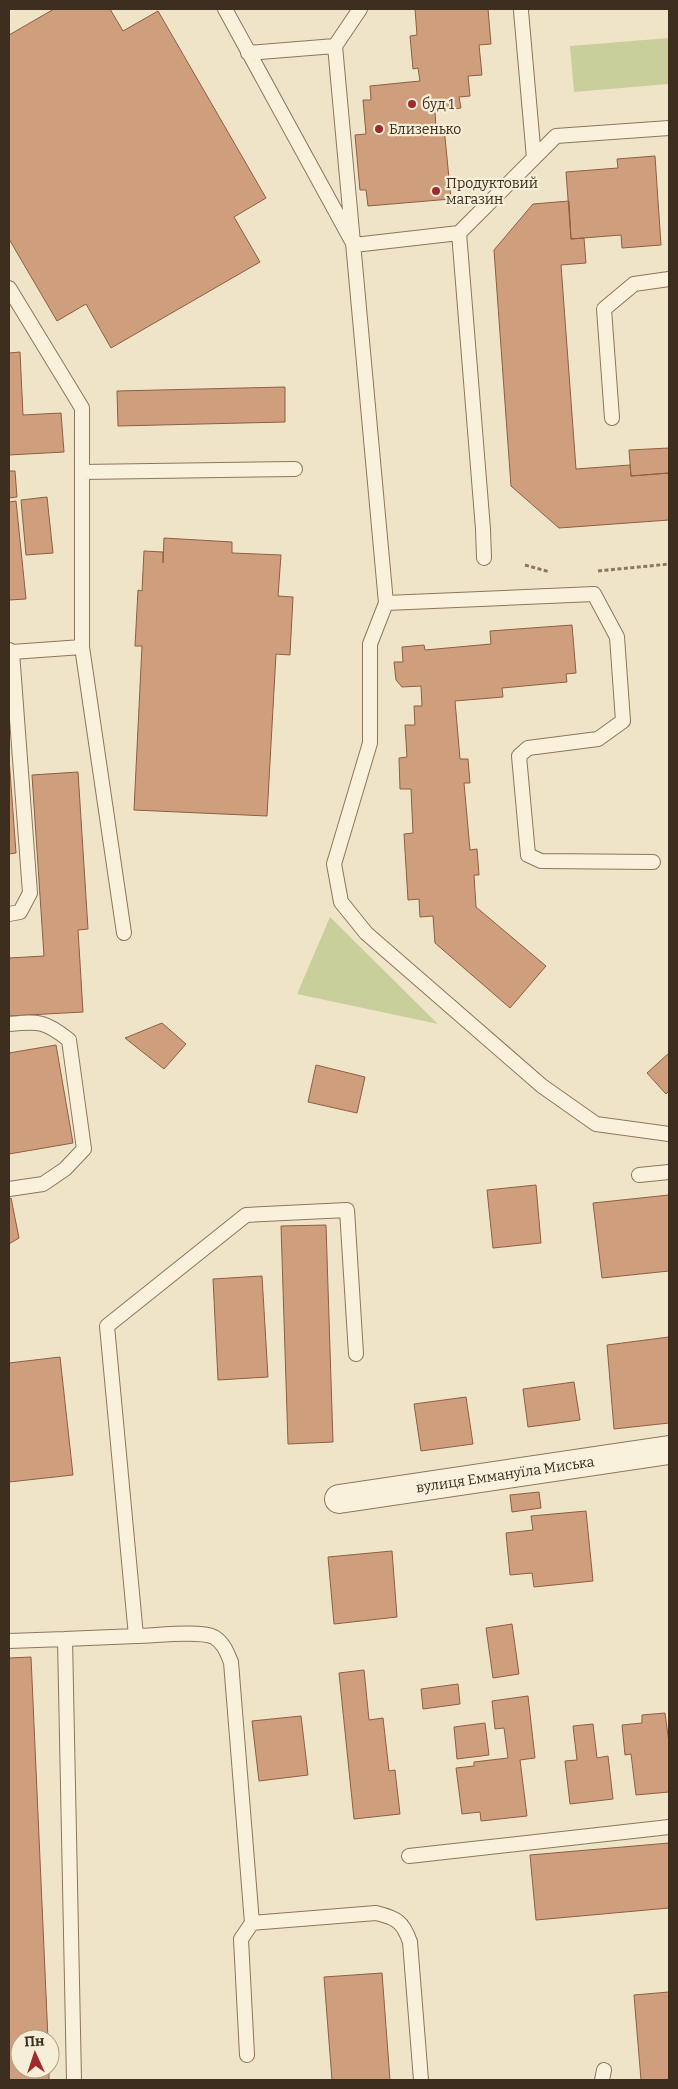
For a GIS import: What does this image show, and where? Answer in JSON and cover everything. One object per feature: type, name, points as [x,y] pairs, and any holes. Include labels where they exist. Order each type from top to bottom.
[{"type":"street","name":"вулиця Еммануїла Миська","points":[[339,1498],[669,1450]]},
{"type":"lane","points":[[225,9],[354,245]]},
{"type":"lane","points":[[360,9],[335,46],[386,603],[370,644],[370,742],[334,864],[341,902],[366,934],[550,1091],[596,1124],[669,1134]]},
{"type":"lane","points":[[521,11],[534,158]]},
{"type":"lane","points":[[248,52],[335,46]]},
{"type":"lane","points":[[354,245],[459,233],[556,136],[669,128]]},
{"type":"lane","points":[[459,233],[484,558]]},
{"type":"lane","points":[[612,418],[604,309],[634,284],[669,279]]},
{"type":"lane","points":[[9,288],[82,408],[82,647],[124,933]]},
{"type":"lane","points":[[82,472],[295,469]]},
{"type":"lane","points":[[386,603],[594,594],[617,637],[623,721],[598,739],[528,748],[519,756],[528,855],[541,861],[653,862]]},
{"type":"lane","points":[[9,914],[20,912],[30,893],[10,651],[82,647]]},
{"type":"lane","points":[[9,1024],[34,1022],[52,1027],[69,1040],[84,1149],[65,1169],[43,1184],[9,1189]]},
{"type":"lane","points":[[639,1175],[669,1172]]},
{"type":"lane","points":[[136,1636],[107,1326],[246,1215],[348,1210],[356,1354]]},
{"type":"lane","points":[[9,1641],[198,1634],[214,1637],[225,1648],[231,1662],[252,1923],[241,1939],[247,2055]]},
{"type":"lane","points":[[65,1639],[74,2080]]},
{"type":"lane","points":[[409,1856],[669,1827]]},
{"type":"lane","points":[[252,1923],[376,1913],[392,1917],[404,1927],[410,1942],[421,2080]]},
{"type":"path","points":[[590,572],[669,564]]},
{"type":"path","points":[[525,565],[552,573]]},
{"type":"green space","points":[[669,38],[669,84],[574,92],[570,46]]},
{"type":"green space","points":[[330,917],[438,1024],[297,994]]},
{"type":"building","points":[[54,9],[110,9],[123,31],[158,11],[266,198],[234,217],[260,262],[111,348],[86,304],[57,321],[9,239],[9,35]]},
{"type":"building","name":"буд 1","points":[[415,9],[488,9],[491,44],[479,45],[482,75],[468,76],[470,96],[459,97],[461,108],[435,111],[436,128],[444,127],[451,199],[368,206],[366,190],[360,190],[355,135],[366,134],[363,100],[371,100],[370,86],[420,81],[418,68],[413,69],[410,36],[417,35]]},
{"type":"building","points":[[655,156],[661,245],[622,248],[621,235],[571,239],[566,172],[618,168],[617,159]]},
{"type":"building","points":[[569,201],[571,239],[584,238],[586,263],[561,265],[576,469],[630,465],[631,476],[669,473],[669,520],[559,528],[511,486],[494,250],[533,204]]},
{"type":"building","points":[[20,352],[23,415],[61,413],[64,452],[9,455],[9,353]]},
{"type":"building","points":[[285,387],[285,422],[118,426],[117,391]]},
{"type":"building","points":[[669,448],[669,473],[631,476],[629,450]]},
{"type":"building","points":[[9,471],[15,471],[17,497],[9,498]]},
{"type":"building","points":[[47,497],[53,553],[26,555],[21,500]]},
{"type":"building","points":[[16,501],[26,599],[9,600],[9,502]]},
{"type":"building","points":[[164,538],[232,542],[232,553],[281,555],[278,596],[293,597],[290,655],[276,654],[267,816],[134,810],[142,646],[135,646],[138,590],[142,591],[144,551],[163,552],[163,563]]},
{"type":"building","points":[[572,625],[576,673],[566,674],[567,682],[502,688],[503,697],[455,701],[460,759],[468,759],[470,783],[464,783],[470,850],[477,849],[479,875],[474,875],[476,907],[546,966],[510,1008],[435,943],[433,916],[420,917],[419,899],[408,900],[404,834],[413,833],[411,789],[400,789],[399,758],[407,757],[405,725],[415,725],[414,706],[422,706],[421,686],[402,687],[396,680],[394,662],[403,662],[402,647],[424,645],[425,650],[491,644],[490,631]]},
{"type":"building","points":[[9,758],[16,853],[9,854]]},
{"type":"building","points":[[78,772],[88,929],[78,930],[83,1012],[9,1016],[9,958],[44,956],[32,775]]},
{"type":"building","points":[[162,1023],[186,1044],[164,1069],[125,1038]]},
{"type":"building","points":[[56,1045],[73,1143],[9,1154],[9,1053]]},
{"type":"building","points":[[669,1053],[669,1091],[666,1094],[647,1073]]},
{"type":"building","points":[[316,1065],[365,1077],[357,1113],[308,1102]]},
{"type":"building","points":[[536,1185],[541,1243],[493,1248],[487,1190]]},
{"type":"building","points":[[669,1195],[669,1271],[602,1278],[593,1203]]},
{"type":"building","points":[[11,1198],[19,1238],[9,1244],[9,1199]]},
{"type":"building","points":[[326,1225],[333,1442],[288,1444],[281,1226]]},
{"type":"building","points":[[262,1276],[268,1377],[218,1380],[213,1279]]},
{"type":"building","points":[[669,1337],[669,1423],[614,1429],[607,1345]]},
{"type":"building","points":[[60,1357],[73,1475],[9,1482],[9,1363]]},
{"type":"building","points":[[574,1382],[580,1420],[528,1427],[523,1389]]},
{"type":"building","points":[[466,1397],[473,1444],[421,1451],[414,1404]]},
{"type":"building","points":[[539,1492],[541,1508],[512,1512],[510,1495]]},
{"type":"building","points":[[586,1511],[593,1581],[534,1587],[532,1573],[510,1575],[506,1533],[533,1530],[531,1516]]},
{"type":"building","points":[[392,1551],[397,1617],[334,1624],[328,1557]]},
{"type":"building","points":[[512,1624],[519,1674],[493,1678],[486,1628]]},
{"type":"building","points":[[31,1657],[48,2029],[10,2029],[10,2079],[49,2080],[9,2080],[9,1658]]},
{"type":"building","points":[[364,1670],[369,1720],[383,1718],[389,1771],[395,1770],[400,1814],[354,1819],[339,1673]]},
{"type":"building","points":[[458,1684],[460,1704],[423,1709],[421,1689]]},
{"type":"building","points":[[528,1696],[535,1758],[520,1760],[527,1816],[481,1821],[480,1812],[462,1814],[456,1768],[474,1766],[474,1762],[508,1758],[504,1728],[495,1729],[492,1701]]},
{"type":"building","points":[[665,1713],[669,1743],[669,1792],[636,1795],[631,1754],[625,1755],[622,1725],[642,1723],[642,1715]]},
{"type":"building","points":[[301,1716],[308,1775],[259,1781],[252,1721]]},
{"type":"building","points":[[485,1723],[489,1755],[457,1759],[454,1727]]},
{"type":"building","points":[[593,1724],[597,1758],[608,1756],[613,1799],[570,1804],[565,1761],[577,1760],[573,1726]]},
{"type":"building","points":[[669,1843],[669,1908],[536,1920],[530,1855]]},
{"type":"building","points":[[382,1973],[390,2080],[332,2080],[324,1977]]},
{"type":"building","points":[[669,1992],[669,2080],[641,2080],[634,1995]]},
{"type":"place","name":"буд 1","points":[[412,104]]},
{"type":"place","name":"Близенько","points":[[379,129]]},
{"type":"place","name":"Продуктовий магазин","points":[[436,191]]}]
